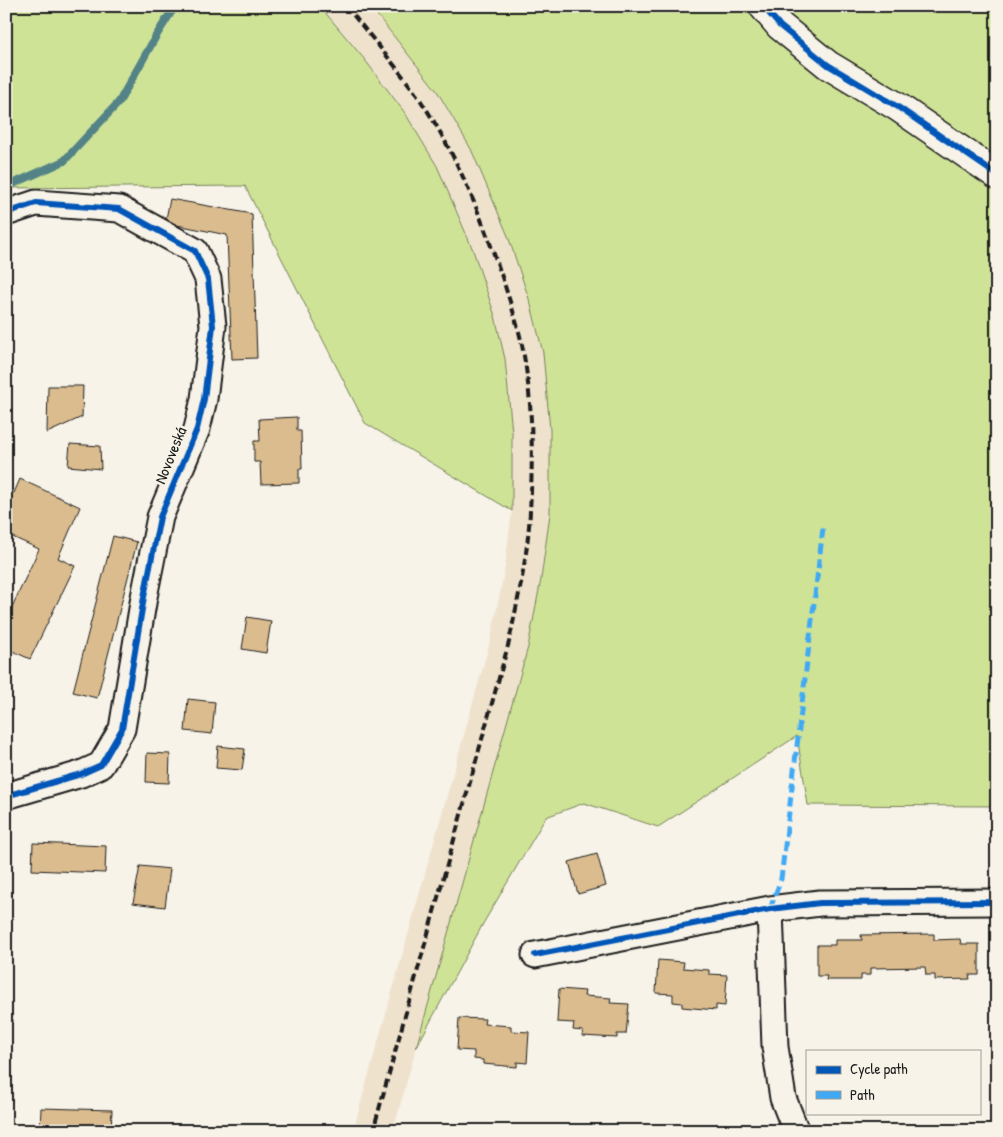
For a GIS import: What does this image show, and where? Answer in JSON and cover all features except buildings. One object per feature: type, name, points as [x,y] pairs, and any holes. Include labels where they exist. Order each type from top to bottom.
[{"type":"street","points":[[763,6],[780,26],[828,65],[898,107],[997,175]]},
{"type":"street","name":"Novoveská","points":[[6,213],[36,203],[119,209],[195,252],[208,279],[213,326],[204,399],[197,428],[160,517],[122,729],[101,765],[81,774],[6,796]]},
{"type":"street","points":[[535,955],[770,909],[820,903],[997,902]]},
{"type":"street","points":[[770,909],[774,1047],[783,1098],[796,1131]]},
{"type":"shaded area","points":[[320,6],[370,6],[437,91],[471,149],[508,236],[531,305],[543,353],[550,430],[550,514],[541,579],[528,647],[393,1131],[353,1131],[491,638],[504,573],[512,511],[512,432],[505,359],[495,316],[473,249],[437,166],[405,113],[365,60]]},
{"type":"green space","points":[[6,6],[320,6],[365,60],[405,113],[437,166],[473,250],[495,316],[505,359],[512,432],[512,511],[365,423],[245,186],[6,188]]},
{"type":"green space","points":[[370,6],[997,6],[997,806],[808,805],[797,736],[658,827],[584,803],[546,817],[484,922],[416,1048],[528,647],[541,579],[550,514],[550,430],[543,353],[531,305],[508,236],[471,149],[437,91]]},
{"type":"waterway","points":[[6,187],[64,161],[119,102],[175,6]]},
{"type":"railway","points":[[346,6],[421,101],[446,143],[468,188],[495,257],[518,327],[527,375],[532,453],[527,544],[509,642],[373,1131]]},
{"type":"marked path","points":[[770,909],[781,879],[823,528]]},
{"type":"cycle path","points":[[763,6],[780,26],[828,65],[898,107],[997,175]]},
{"type":"cycle path","points":[[6,213],[36,203],[119,209],[195,251],[208,279],[213,326],[204,399],[197,429],[160,517],[144,597],[122,729],[101,765],[81,774],[6,796]]},
{"type":"cycle path","points":[[535,955],[770,909],[820,903],[997,902]]}]
